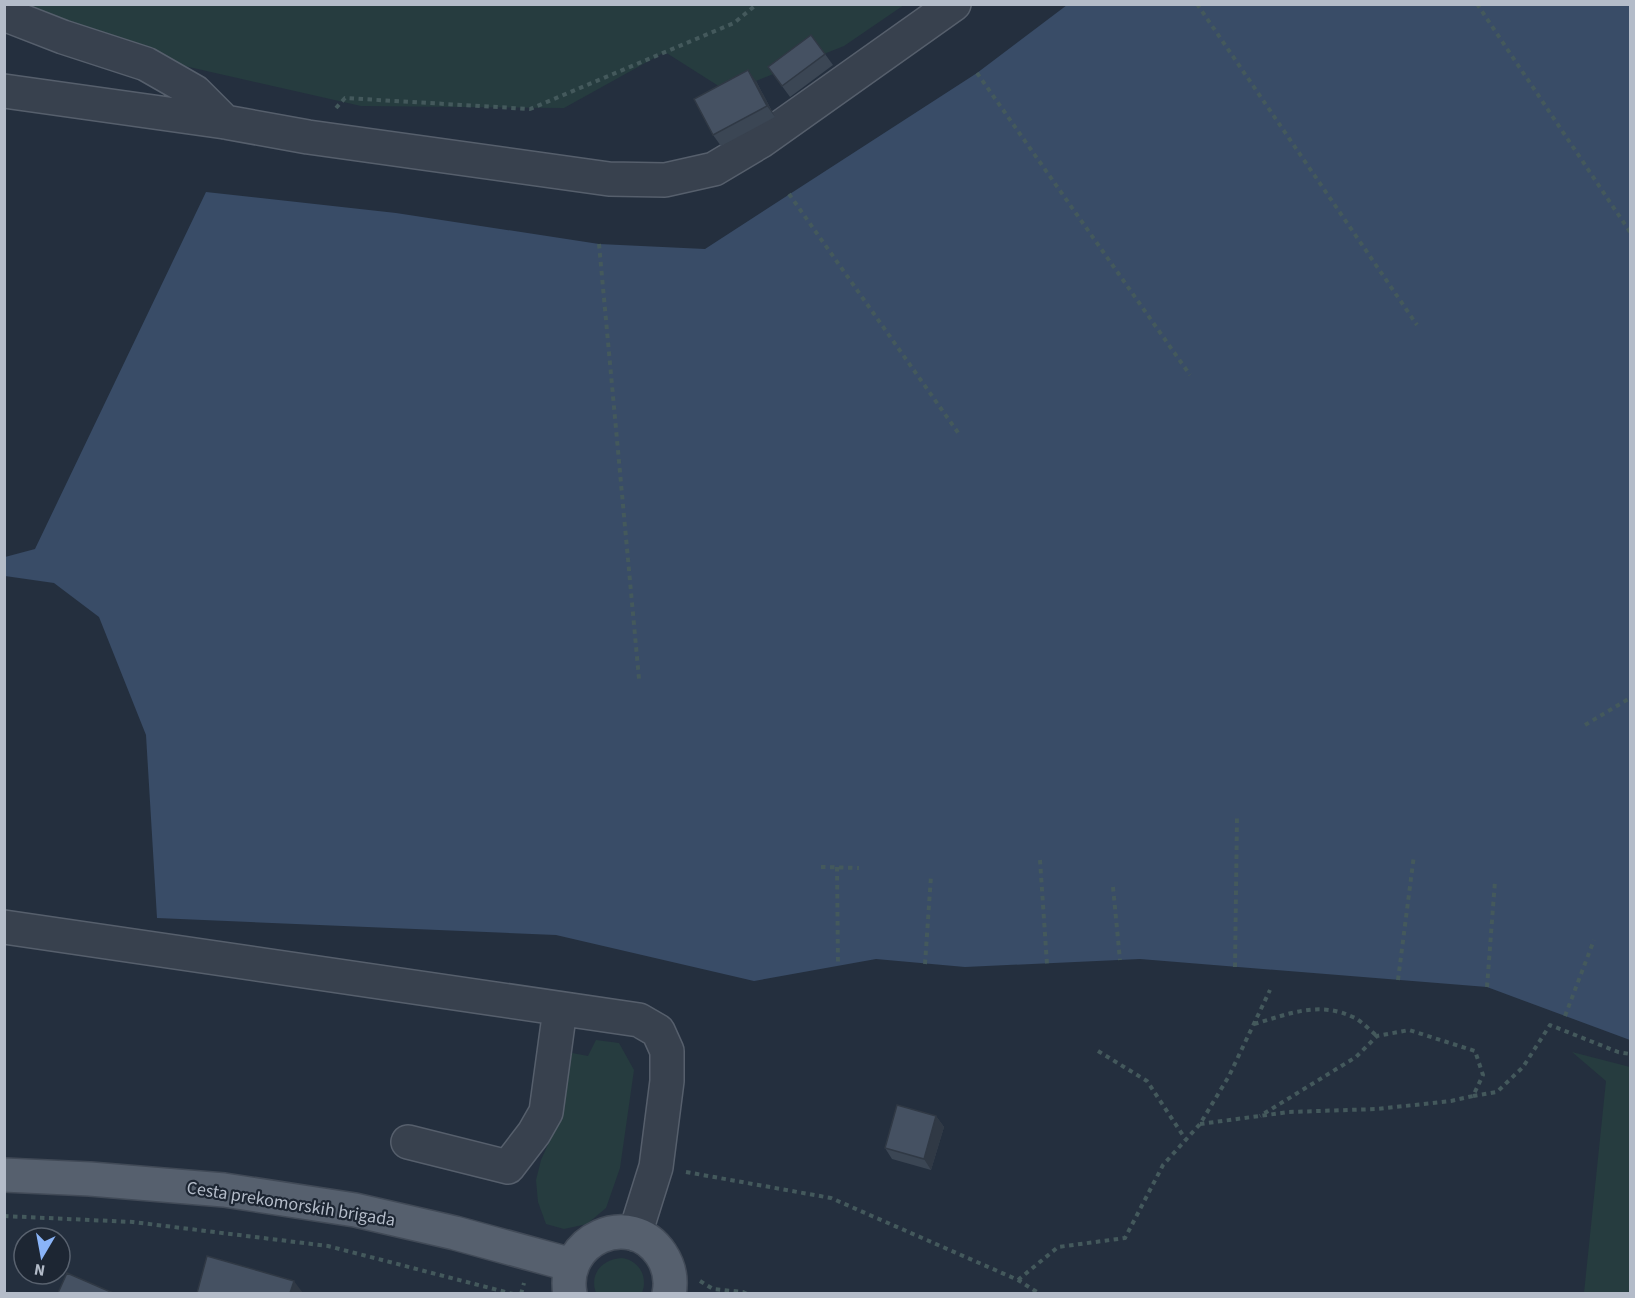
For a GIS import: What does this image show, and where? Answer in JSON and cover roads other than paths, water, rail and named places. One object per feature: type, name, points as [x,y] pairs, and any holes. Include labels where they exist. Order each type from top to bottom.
[{"type":"main road","name":"Cesta prekomorskih brigada","points":[[4,1175],[90,1179],[224,1190],[344,1209],[455,1233],[571,1279]]},
{"type":"main road","points":[[571,1279],[582,1249],[597,1237],[615,1232],[634,1234],[652,1244],[664,1259],[670,1278],[669,1293]]},
{"type":"street","points":[[4,91],[225,122],[309,137],[609,178],[665,180],[714,170],[761,141],[954,4]]},
{"type":"street","points":[[4,14],[63,38],[146,64],[195,92],[225,122]]},
{"type":"street","points":[[4,927],[639,1020],[658,1031],[667,1051],[667,1081],[656,1167],[634,1234]]},
{"type":"street","points":[[408,1142],[508,1167],[534,1134],[546,1112],[560,1009]]},
{"type":"water","points":[[1067,5],[1630,5],[1630,1040],[1487,987],[1140,959],[965,967],[876,959],[754,981],[556,935],[157,918],[146,735],[99,617],[54,583],[5,576],[5,557],[35,549],[206,192],[396,213],[599,244],[705,249],[977,73]]}]
